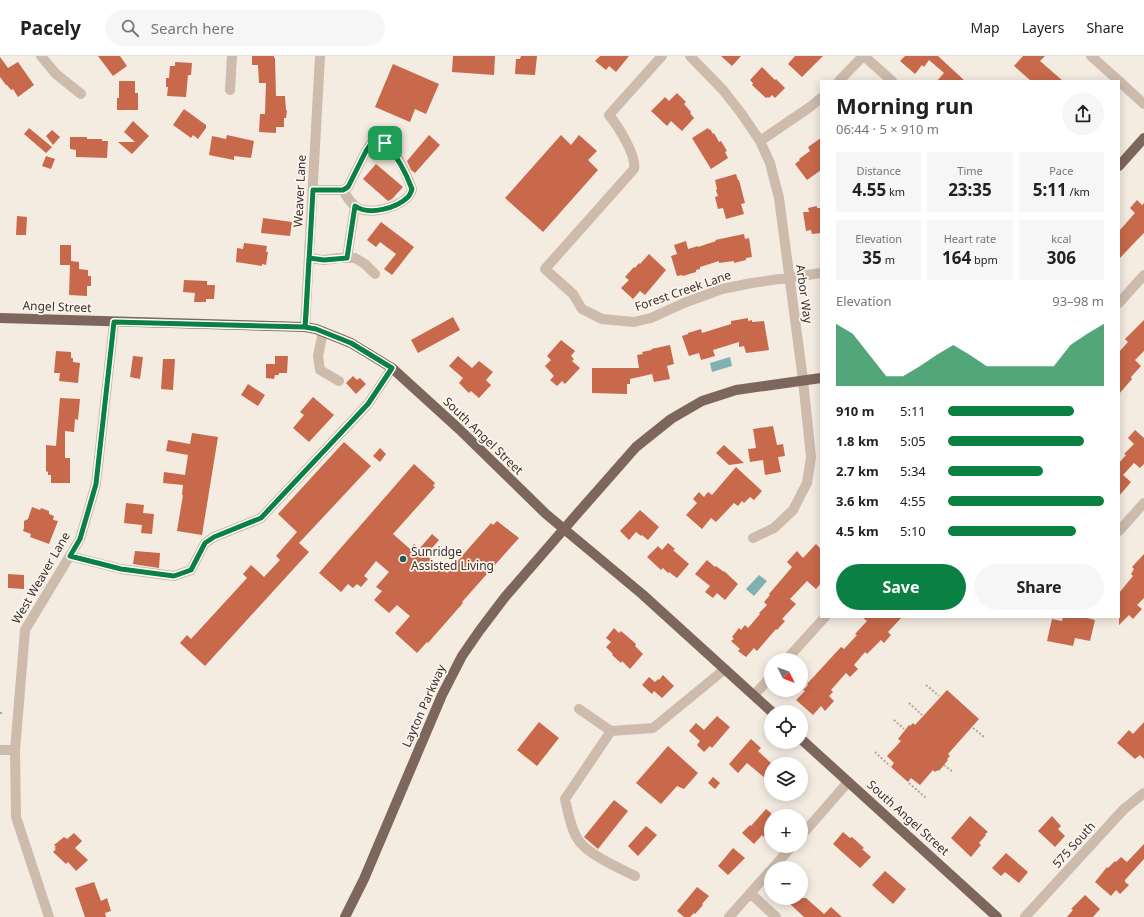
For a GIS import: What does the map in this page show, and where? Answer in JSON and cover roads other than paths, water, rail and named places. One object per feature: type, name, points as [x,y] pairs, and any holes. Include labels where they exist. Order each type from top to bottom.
[{"type":"main road","points":[[1120,165],[1144,138]]},
{"type":"main road","name":"Angel Street","points":[[0,318],[114,322]]},
{"type":"main road","name":"South Angel Street","points":[[114,322],[305,327],[316,329],[351,343],[392,368],[459,429],[546,514],[642,594],[764,705]]},
{"type":"main road","name":"Layton Parkway","points":[[345,917],[364,879],[442,695],[462,656],[505,597],[564,529],[636,448],[671,419],[702,401],[736,390],[820,378]]},
{"type":"main road","name":"South Angel Street","points":[[808,745],[997,917]]},
{"type":"street","points":[[41,56],[56,74],[81,94]]},
{"type":"street","points":[[230,90],[232,56]]},
{"type":"street","name":"Weaver Lane","points":[[305,327],[320,56]]},
{"type":"street","name":"Forest Creek Lane","points":[[662,56],[609,115],[618,127],[634,160],[634,169],[546,269],[573,294],[582,309],[602,319],[634,322],[651,318],[684,303],[722,289],[820,273]]},
{"type":"street","name":"Arbor Way","points":[[690,56],[722,90],[760,141],[770,163],[779,198],[803,380],[811,458],[807,483],[793,510],[774,528],[753,538]]},
{"type":"street","points":[[839,80],[863,56],[891,80]]},
{"type":"street","points":[[1091,56],[1118,80]]},
{"type":"street","points":[[1120,82],[1144,104]]},
{"type":"street","points":[[760,141],[820,99]]},
{"type":"street","points":[[313,190],[343,190],[348,187],[366,151],[371,144],[379,140],[391,149],[412,189],[409,196],[395,205],[381,210],[359,209],[352,204],[343,190]]},
{"type":"street","points":[[347,258],[355,206]]},
{"type":"street","points":[[309,258],[324,260],[355,258],[365,264],[375,274]]},
{"type":"street","points":[[1120,302],[1144,275]]},
{"type":"street","name":"West Weaver Lane","points":[[48,917],[16,817],[14,750],[25,630],[80,539],[96,484],[114,322]]},
{"type":"street","points":[[324,332],[318,356],[320,370],[339,381]]},
{"type":"street","points":[[70,556],[121,569],[174,576],[191,570],[205,543],[214,537],[261,518],[368,404],[392,368]]},
{"type":"street","points":[[1120,530],[1144,503]]},
{"type":"street","points":[[792,653],[824,618]]},
{"type":"street","points":[[579,709],[610,731],[653,728],[725,669]]},
{"type":"street","points":[[754,696],[764,685]]},
{"type":"street","points":[[610,731],[565,799],[569,818],[579,841],[589,850],[612,865],[635,876]]},
{"type":"street","points":[[0,750],[14,750]]},
{"type":"street","points":[[808,828],[848,782]]},
{"type":"street","name":"575 South","points":[[1025,917],[1124,809],[1144,793]]},
{"type":"street","points":[[779,861],[786,853]]},
{"type":"street","points":[[729,917],[764,878]]},
{"type":"street","points":[[750,893],[776,917]]},
{"type":"water","points":[[730,357],[732,366],[712,372],[710,363]]},
{"type":"water","points":[[759,575],[767,581],[754,596],[746,589]]},
{"type":"place","name":"Sunridge Assisted Living","points":[[403,559]]}]
